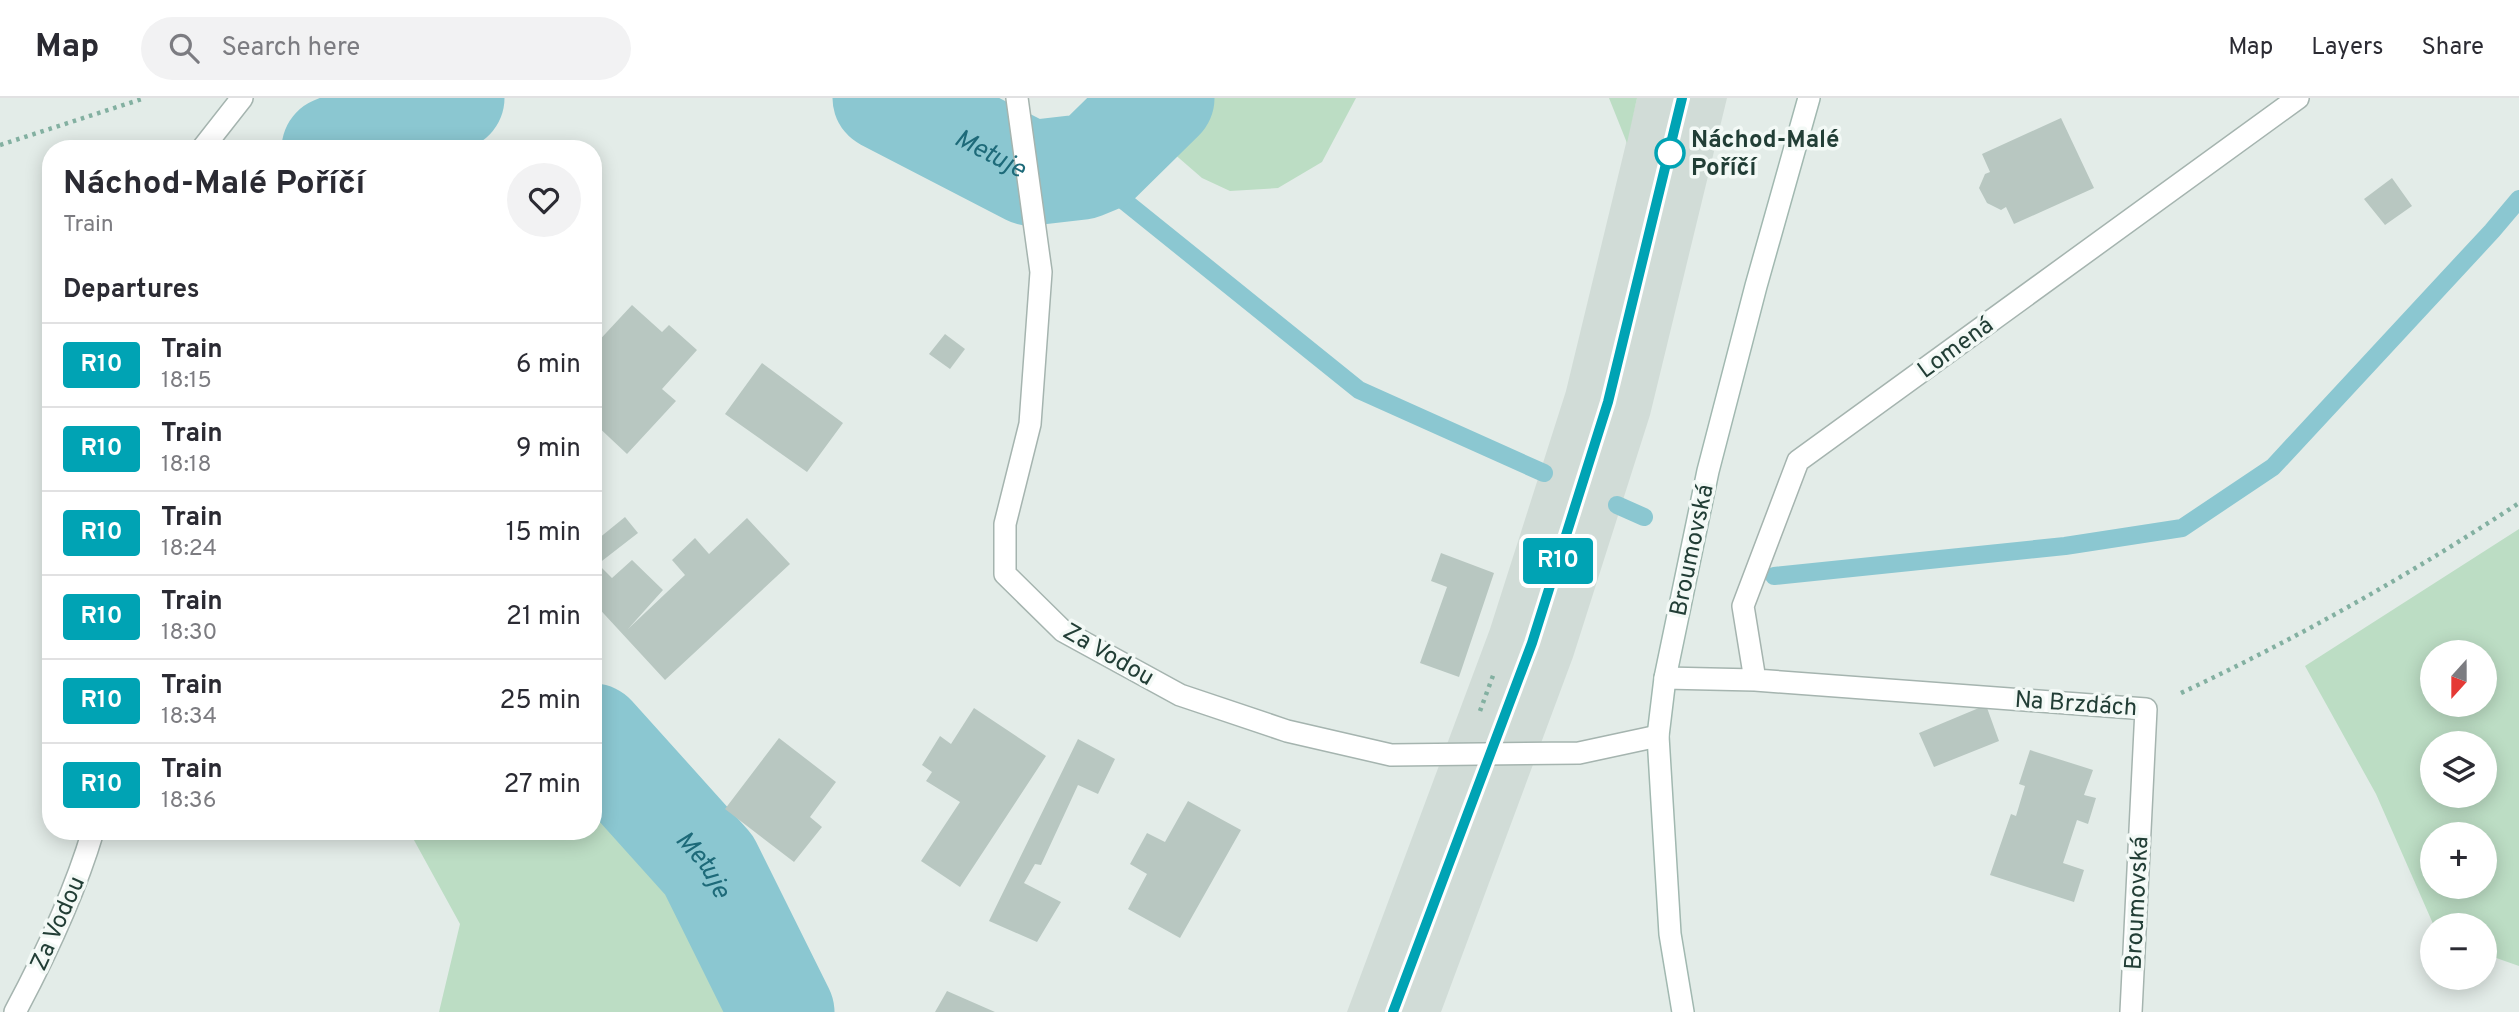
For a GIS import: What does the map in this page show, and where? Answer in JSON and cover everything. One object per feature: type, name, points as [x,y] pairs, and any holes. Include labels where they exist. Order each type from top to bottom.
[{"type":"street","points":[[209,140],[242,98]]},
{"type":"street","name":"Broumovská","points":[[1683,1012],[1670,934],[1658,736],[1665,678],[1708,471],[1809,98]]},
{"type":"street","name":"Lomená","points":[[1755,680],[1743,606],[1798,461],[2298,98]]},
{"type":"street","name":"Za Vodou","points":[[1018,106],[1041,272],[1030,424],[1005,524],[1005,574],[1063,631],[1180,695],[1287,731],[1391,755],[1579,753],[1658,736]]},
{"type":"street","name":"Na Brzdách","points":[[1665,678],[1755,680],[2146,709]]},
{"type":"street","name":"Broumovská","points":[[2130,1012],[2146,709]]},
{"type":"street","name":"Za Vodou","points":[[15,1012],[47,952],[82,869],[90,840]]},
{"type":"path","points":[[0,145],[145,98]]},
{"type":"path","name":"Na Brzdách","points":[[2146,709],[2257,657],[2438,557],[2519,503]]},
{"type":"shaded area","points":[[1637,98],[1727,98],[1650,415],[1573,657],[1441,1012],[1347,1012],[1490,629],[1566,391]]},
{"type":"green space","points":[[1356,98],[1322,162],[1278,188],[1230,191],[1202,178],[1112,100]]},
{"type":"green space","points":[[1609,98],[1637,98],[1627,143]]},
{"type":"green space","points":[[2519,529],[2519,966],[2497,958],[2497,913],[2428,913],[2422,899],[2497,899],[2497,822],[2420,822],[2420,894],[2376,794],[2305,666]]},
{"type":"green space","points":[[602,686],[768,935],[799,1012],[439,1012],[460,924],[414,840],[602,840]]},
{"type":"building","points":[[2061,118],[2094,188],[2014,224],[2006,207],[2001,210],[1987,203],[1979,188],[1985,174],[1990,172],[1982,154]]},
{"type":"building","points":[[2392,178],[2412,206],[2385,225],[2364,199]]},
{"type":"building","points":[[632,305],[662,332],[669,325],[697,350],[662,389],[676,401],[627,454],[602,430],[602,337]]},
{"type":"building","points":[[945,334],[965,349],[950,369],[929,354]]},
{"type":"building","points":[[762,363],[843,423],[807,472],[725,414]]},
{"type":"building","points":[[625,517],[638,533],[602,561],[602,536]]},
{"type":"building","points":[[747,518],[790,564],[665,680],[602,612],[602,568],[612,578],[632,560],[663,590],[628,629],[685,575],[672,560],[695,538],[709,554]]},
{"type":"building","points":[[1441,553],[1494,573],[1459,677],[1420,663],[1447,587],[1431,581]]},
{"type":"building","points":[[1986,705],[1999,741],[1934,767],[1919,733]]},
{"type":"building","points":[[974,708],[1046,756],[960,887],[921,861],[960,802],[926,781],[932,772],[922,765],[940,736],[951,744]]},
{"type":"building","points":[[779,738],[836,782],[810,817],[822,827],[794,862],[725,809]]},
{"type":"building","points":[[1078,739],[1115,759],[1098,794],[1078,785],[1041,865],[1035,864],[1024,883],[1061,902],[1037,942],[989,921]]},
{"type":"building","points":[[2030,750],[2093,770],[2084,795],[2096,798],[2088,824],[2077,820],[2063,863],[2084,870],[2074,902],[1990,875],[2011,814],[2016,816],[2025,786],[2019,784]]},
{"type":"building","points":[[1188,801],[1241,830],[1180,938],[1128,909],[1147,874],[1130,864],[1147,833],[1165,842]]},
{"type":"building","points":[[947,991],[995,1012],[935,1012]]},
{"type":"waterway","name":"Metuje","points":[[355,140],[452,98]]},
{"type":"waterway","name":"Metuje","points":[[885,98],[1030,173],[1082,167],[1099,160],[1162,98]]},
{"type":"waterway","points":[[1082,167],[1359,390],[1544,473]]},
{"type":"waterway","points":[[1774,576],[2065,546],[2182,528],[2273,467],[2519,199]]},
{"type":"waterway","points":[[1617,505],[1644,517]]},
{"type":"waterway","name":"Metuje","points":[[602,746],[709,865],[782,1012]]},
{"type":"railway","points":[[1393,1012],[1532,643],[1608,403],[1682,98]]},
{"type":"train","name":"R10","points":[[1393,1012],[1532,643],[1608,402],[1682,98]]},
{"type":"place","name":"Náchod-Malé Poříčí","points":[[1670,153]]}]
